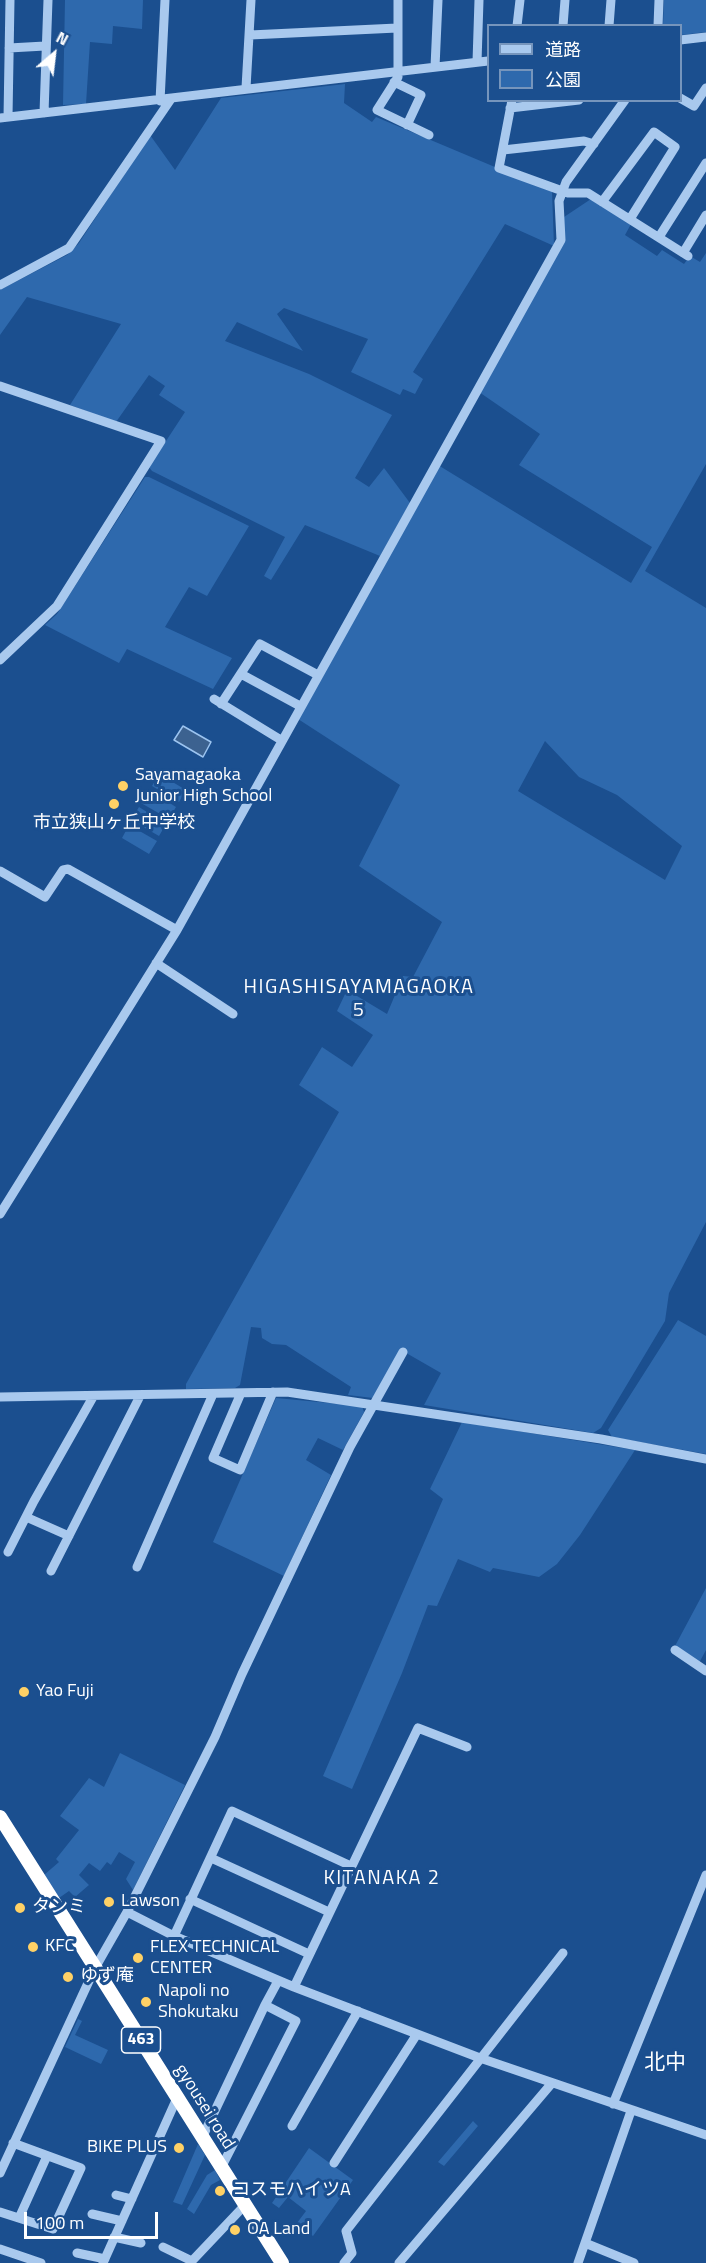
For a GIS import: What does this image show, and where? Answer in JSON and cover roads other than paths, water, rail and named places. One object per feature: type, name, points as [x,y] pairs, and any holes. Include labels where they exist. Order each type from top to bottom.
[{"type":"highway","name":"gyousei road","points":[[0,1818],[282,2263]]},
{"type":"street","points":[[10,0],[4,117],[160,101],[246,88],[487,61]]},
{"type":"street","points":[[44,113],[48,0]]},
{"type":"street","points":[[160,101],[165,0]]},
{"type":"street","points":[[246,88],[251,0]]},
{"type":"street","points":[[398,0],[398,71],[377,111],[429,135]]},
{"type":"street","points":[[435,67],[438,0]]},
{"type":"street","points":[[477,62],[479,0]]},
{"type":"street","points":[[518,24],[520,0]]},
{"type":"street","points":[[563,24],[565,0]]},
{"type":"street","points":[[609,24],[610,0]]},
{"type":"street","points":[[658,24],[660,0]]},
{"type":"street","points":[[250,35],[397,28]]},
{"type":"street","points":[[682,40],[706,37]]},
{"type":"street","points":[[9,48],[45,46]]},
{"type":"street","points":[[394,82],[421,95],[407,125]]},
{"type":"street","points":[[682,99],[694,106],[706,88]]},
{"type":"street","points":[[0,285],[69,248],[171,99]]},
{"type":"street","points":[[545,102],[511,104],[499,168],[561,190],[588,193],[686,254],[706,215]]},
{"type":"street","points":[[0,1214],[177,930],[561,240],[561,190],[624,102]]},
{"type":"street","points":[[602,202],[654,132],[675,147],[630,219]]},
{"type":"street","points":[[503,150],[584,141],[594,144]]},
{"type":"street","points":[[659,237],[706,163]]},
{"type":"street","points":[[0,386],[161,441],[57,606],[0,660]]},
{"type":"street","points":[[281,740],[218,701],[241,674],[260,644],[318,675]]},
{"type":"street","points":[[241,674],[300,706]]},
{"type":"street","points":[[0,872],[45,897],[63,870],[68,869],[177,930]]},
{"type":"street","points":[[156,963],[232,1014]]},
{"type":"street","points":[[0,2173],[95,1968],[127,1912],[215,1737],[285,1583],[373,1404],[403,1352]]},
{"type":"street","points":[[241,1393],[213,1458],[240,1470],[273,1392]]},
{"type":"street","points":[[0,1397],[273,1392],[373,1404],[601,1439],[706,1459]]},
{"type":"street","points":[[137,1567],[213,1394]]},
{"type":"street","points":[[51,1571],[140,1396]]},
{"type":"street","points":[[8,1552],[93,1397]]},
{"type":"street","points":[[26,1517],[69,1536]]},
{"type":"street","points":[[675,1650],[706,1671]]},
{"type":"street","points":[[294,1987],[418,1728],[467,1747]]},
{"type":"street","points":[[174,1936],[232,1811],[351,1866]]},
{"type":"street","points":[[210,1858],[329,1912]]},
{"type":"street","points":[[613,2104],[706,1875]]},
{"type":"street","points":[[190,1899],[309,1954]]},
{"type":"street","points":[[127,1912],[174,1936],[278,1981],[480,2058],[631,2111],[706,2134]]},
{"type":"street","points":[[344,2263],[352,2253],[346,2230],[563,1953]]},
{"type":"street","points":[[202,2138],[278,1981]]},
{"type":"street","points":[[222,2168],[296,2020],[265,2005]]},
{"type":"street","points":[[292,2126],[358,2011]]},
{"type":"street","points":[[334,2163],[417,2034]]},
{"type":"street","points":[[399,2263],[552,2083]]},
{"type":"street","points":[[77,2253],[104,2261],[177,2098]]},
{"type":"street","points":[[578,2263],[631,2111]]},
{"type":"street","points":[[0,2212],[52,2229],[81,2168],[13,2143]]},
{"type":"street","points":[[19,2218],[47,2156]]},
{"type":"street","points":[[116,2195],[132,2199]]},
{"type":"street","points":[[163,2247],[191,2262],[245,2205]]},
{"type":"street","points":[[92,2214],[122,2221]]},
{"type":"street","points":[[114,2237],[141,2243]]},
{"type":"street","points":[[585,2243],[634,2263]]},
{"type":"street","points":[[0,2249],[41,2263]]},
{"type":"place","name":"Sayamagaoka Junior High School","points":[[123,786]]},
{"type":"place","name":"市立狭山ヶ丘中学校","points":[[114,804]]},
{"type":"place","name":"Yao Fuji","points":[[24,1692]]},
{"type":"place","name":"Lawson","points":[[109,1902]]},
{"type":"place","name":"タンミ","points":[[20,1908]]},
{"type":"place","name":"KFC","points":[[33,1947]]},
{"type":"place","name":"FLEX TECHNICAL CENTER","points":[[138,1958]]},
{"type":"place","name":"ゆず庵","points":[[68,1977]]},
{"type":"place","name":"Napoli no Shokutaku","points":[[146,2002]]},
{"type":"place","name":"BIKE PLUS","points":[[179,2148]]},
{"type":"place","name":"コスモハイツA","points":[[220,2191]]},
{"type":"place","name":"OA Land","points":[[235,2230]]},
{"type":"district","name":"HIGASHISAYAMAGAOKA 5","points":[[359,1000]]},
{"type":"district","name":"KITANAKA 2","points":[[382,1879]]},
{"type":"district","name":"北中","points":[[665,2064]]}]
